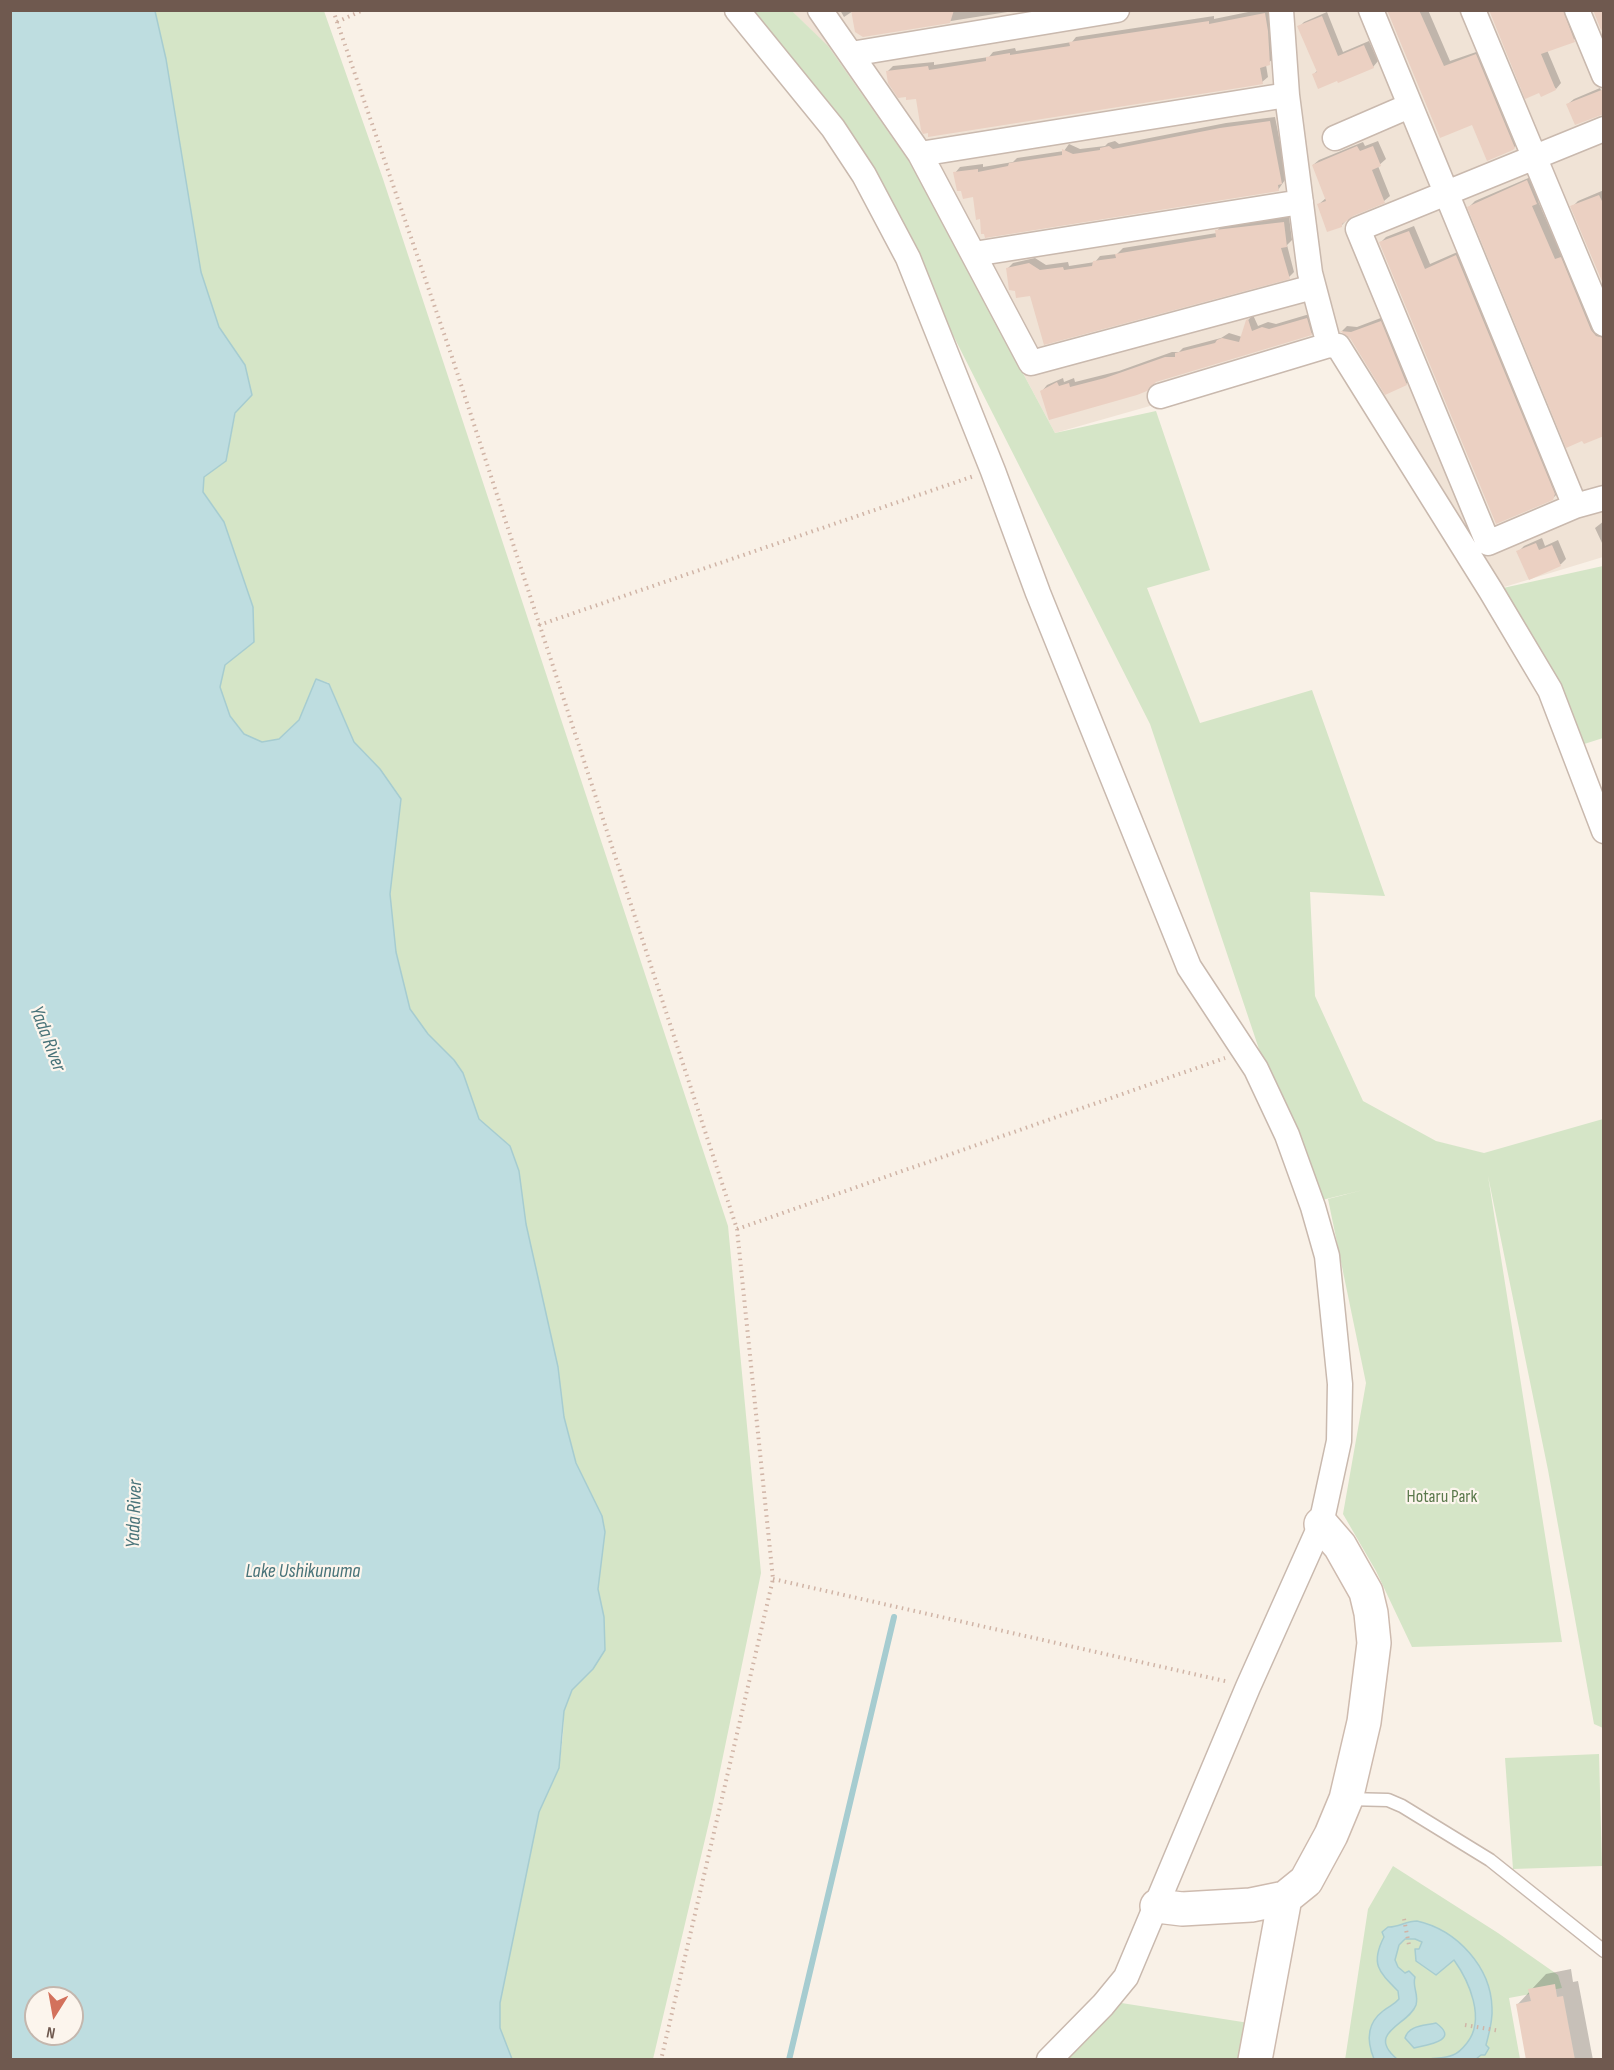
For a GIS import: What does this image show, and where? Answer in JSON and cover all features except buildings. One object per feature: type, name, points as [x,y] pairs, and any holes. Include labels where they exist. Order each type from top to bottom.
[{"type":"street","points":[[737,10],[833,128],[864,175],[908,258],[986,472],[1043,604],[1189,967],[1256,1070],[1287,1135],[1313,1207],[1327,1256],[1340,1384],[1339,1441],[1321,1524],[1248,1687],[1126,1977],[1103,2005],[1049,2060]]},
{"type":"street","points":[[820,10],[920,154],[1031,363],[1313,287]]},
{"type":"street","points":[[851,54],[1118,10]]},
{"type":"street","points":[[1281,10],[1287,95],[1313,287],[1329,345]]},
{"type":"street","points":[[1371,10],[1575,506]]},
{"type":"street","points":[[1473,10],[1604,324]]},
{"type":"street","points":[[1577,10],[1604,75]]},
{"type":"street","points":[[920,154],[1287,95]]},
{"type":"street","points":[[1335,138],[1409,106]]},
{"type":"street","points":[[1604,129],[1359,229],[1488,543],[1575,506],[1604,498]]},
{"type":"street","points":[[974,254],[1301,202]]},
{"type":"street","points":[[1160,396],[1329,345],[1338,346],[1550,690],[1604,831]]},
{"type":"street","points":[[1157,1906],[1182,1908],[1251,1905],[1285,1898],[1306,1881],[1346,1799],[1364,1722],[1374,1643],[1366,1592],[1340,1546],[1321,1524]]},
{"type":"street","points":[[1255,2060],[1285,1898]]},
{"type":"lane","points":[[1346,1799],[1388,1800],[1402,1806],[1490,1860],[1604,1951]]},
{"type":"path","points":[[333,10],[452,357],[737,1229],[773,1579],[662,2060]]},
{"type":"path","points":[[337,22],[363,10]]},
{"type":"path","points":[[539,625],[986,472]]},
{"type":"path","points":[[737,1229],[1202,1067]]},
{"type":"path","points":[[773,1579],[1248,1687]]},
{"type":"path","points":[[1404,1921],[1409,1943]]},
{"type":"path","points":[[1465,2025],[1500,2031]]},
{"type":"shaded area","points":[[792,11],[1603,11],[1603,557],[1491,591],[1336,353],[1055,433],[911,164],[827,46]]},
{"type":"green space","points":[[155,11],[324,11],[383,179],[728,1226],[761,1573],[711,1814],[653,2059],[512,2059],[500,2028],[500,2003],[539,1812],[559,1768],[564,1711],[572,1690],[593,1669],[604,1617],[598,1589],[605,1532],[602,1516],[576,1463],[564,1417],[558,1367],[526,1224],[519,1171],[510,1146],[479,1119],[463,1073],[454,1060],[428,1034],[410,1009],[396,952],[390,894],[393,860],[380,769],[354,742],[329,683],[316,679],[299,720],[279,739],[262,742],[244,734],[230,716],[220,687],[225,665],[254,642],[253,607],[224,522],[203,492],[204,476],[226,461],[245,365],[219,327],[201,272],[166,59]]},
{"type":"green space","name":"Hotaru Park","points":[[745,11],[792,11],[828,46],[911,164],[1055,433],[1156,411],[1210,570],[1147,588],[1200,723],[1312,690],[1385,896],[1310,892],[1315,996],[1363,1101],[1436,1141],[1484,1153],[1603,1119],[1603,1728],[1594,1724],[1548,1470],[1488,1176],[1562,1642],[1412,1647],[1376,1571],[1343,1514],[1366,1383],[1328,1199],[1363,1190],[1318,1201],[1266,1070],[1150,724],[915,260]]},
{"type":"green space","points":[[1603,566],[1603,738],[1578,746],[1494,590]]},
{"type":"green space","points":[[1599,1754],[1602,1866],[1513,1869],[1505,1758]]},
{"type":"green space","points":[[1393,1866],[1498,1933],[1558,1975],[1562,1988],[1509,1998],[1520,2059],[1345,2060],[1368,1909]]},
{"type":"green space","points":[[1115,2002],[1249,2023],[1241,2059],[1062,2060]]},
{"type":"water","name":"Lake Ushikunuma","points":[[11,10],[155,11],[166,59],[201,272],[219,327],[245,365],[252,395],[235,413],[226,461],[204,477],[203,492],[224,522],[253,607],[254,642],[225,665],[220,687],[230,716],[244,734],[262,742],[279,739],[299,720],[316,679],[329,684],[354,742],[380,769],[401,799],[390,894],[396,952],[410,1009],[428,1034],[454,1060],[463,1073],[479,1119],[510,1146],[519,1171],[526,1224],[558,1367],[564,1417],[576,1463],[602,1516],[605,1532],[598,1589],[604,1617],[605,1650],[593,1669],[572,1690],[564,1711],[559,1768],[539,1812],[500,2003],[500,2028],[512,2059],[11,2059]]},
{"type":"water","points":[[1417,1921],[1432,1926],[1458,1942],[1469,1952],[1485,1978],[1490,1993],[1492,2013],[1486,2045],[1489,2048],[1485,2055],[1476,2059],[1430,2059],[1455,2054],[1467,2043],[1473,2033],[1475,2023],[1473,2000],[1465,1978],[1454,1960],[1436,1975],[1416,1961],[1415,1949],[1419,1949],[1422,1942],[1405,1939],[1399,1945],[1395,1960],[1398,1967],[1405,1973],[1409,1971],[1415,1977],[1416,2005],[1412,2012],[1387,2035],[1385,2042],[1388,2050],[1397,2059],[1374,2059],[1369,2040],[1373,2022],[1377,2016],[1399,1999],[1398,1991],[1382,1973],[1377,1961],[1384,1937],[1382,1932],[1388,1927]]},
{"type":"water","points":[[1436,2023],[1445,2034],[1433,2044],[1414,2048],[1405,2038],[1413,2028]]},
{"type":"waterway","points":[[789,2060],[894,1617]]},
{"type":"water label","name":"Yada River","points":[[47,1039]]},
{"type":"water label","name":"Yada River","points":[[135,1514]]}]
